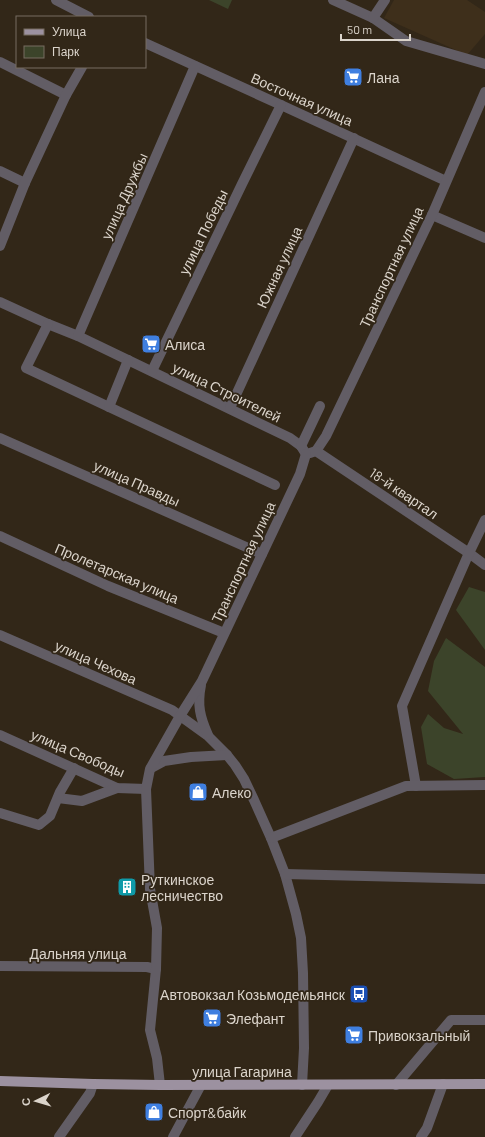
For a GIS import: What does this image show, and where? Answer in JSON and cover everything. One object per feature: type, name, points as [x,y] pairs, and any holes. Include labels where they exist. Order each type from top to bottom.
[{"type":"main road","name":"улица Гагарина","points":[[0,1081],[160,1085],[485,1084]]},
{"type":"street","points":[[56,0],[87,16]]},
{"type":"street","points":[[333,0],[373,18],[406,41],[485,64]]},
{"type":"street","points":[[373,18],[385,0]]},
{"type":"street","name":"Восточная улица","points":[[146,44],[446,181]]},
{"type":"street","points":[[0,62],[66,95]]},
{"type":"street","name":"улица Дружбы","points":[[78,336],[195,66]]},
{"type":"street","points":[[0,246],[25,183],[66,95],[81,68]]},
{"type":"street","name":"Транспортная улица","points":[[316,451],[326,436],[432,215],[485,92]]},
{"type":"street","name":"улица Победы","points":[[152,371],[281,105]]},
{"type":"street","name":"Южная улица","points":[[230,408],[354,138]]},
{"type":"street","points":[[0,171],[25,183]]},
{"type":"street","points":[[432,215],[485,238]]},
{"type":"street","name":"улица Строителей","points":[[0,302],[78,336],[230,408],[290,438],[303,450]]},
{"type":"street","points":[[48,324],[26,368],[275,485]]},
{"type":"street","points":[[109,407],[128,360]]},
{"type":"street","name":"Транспортная улица","points":[[202,681],[300,474],[303,450],[320,406]]},
{"type":"street","name":"улица Правды","points":[[0,438],[262,554]]},
{"type":"street","points":[[303,450],[316,451]]},
{"type":"street","name":"18-й квартал","points":[[316,451],[485,565]]},
{"type":"street","points":[[416,786],[402,706],[468,553],[485,520]]},
{"type":"street","name":"Пролетарская улица","points":[[0,536],[108,586],[224,633]]},
{"type":"street","name":"улица Чехова","points":[[0,635],[172,710],[180,716]]},
{"type":"street","points":[[160,1085],[157,1058],[150,1030],[156,969],[157,928],[150,889],[146,789],[150,769],[202,681]]},
{"type":"street","points":[[202,681],[199,696],[199,710],[208,736]]},
{"type":"street","points":[[180,716],[208,736],[227,755],[244,779],[271,838],[285,874],[301,938],[304,996],[302,1084]]},
{"type":"street","name":"улица Свободы","points":[[0,735],[117,788],[146,789]]},
{"type":"street","points":[[150,769],[164,761],[191,757],[227,755]]},
{"type":"street","points":[[0,812],[38,825],[50,816],[74,768]]},
{"type":"street","points":[[271,838],[406,786],[485,785]]},
{"type":"street","points":[[58,798],[82,801],[117,788]]},
{"type":"street","points":[[285,874],[485,879]]},
{"type":"street","name":"Дальняя улица","points":[[0,966],[147,967],[156,969]]},
{"type":"street","points":[[396,1085],[451,1020],[485,1020]]},
{"type":"street","points":[[59,1137],[90,1093],[93,1084]]},
{"type":"street","points":[[422,1137],[427,1128],[443,1084]]},
{"type":"street","points":[[173,1137],[201,1085]]},
{"type":"street","points":[[295,1137],[328,1085]]},
{"type":"shaded area","points":[[394,0],[467,0],[485,12],[485,34],[467,55],[384,18]]},
{"type":"green space","points":[[209,0],[232,0],[228,9]]},
{"type":"green space","points":[[469,587],[485,592],[485,650],[456,610]]},
{"type":"green space","points":[[446,638],[485,667],[485,777],[454,779],[427,764],[421,727],[428,714],[444,728],[463,734],[428,691],[434,661]]},
{"type":"place","name":"Лана","points":[[353,77]]},
{"type":"place","name":"Алиса","points":[[151,344]]},
{"type":"place","name":"Алеко","points":[[198,792]]},
{"type":"place","name":"Руткинское лесничество","points":[[127,887]]},
{"type":"place","name":"Автовокзал Козьмодемьянск","points":[[359,994]]},
{"type":"place","name":"Элефант","points":[[212,1018]]},
{"type":"place","name":"Привокзальный","points":[[354,1035]]},
{"type":"place","name":"Спорт&байк","points":[[154,1112]]}]
